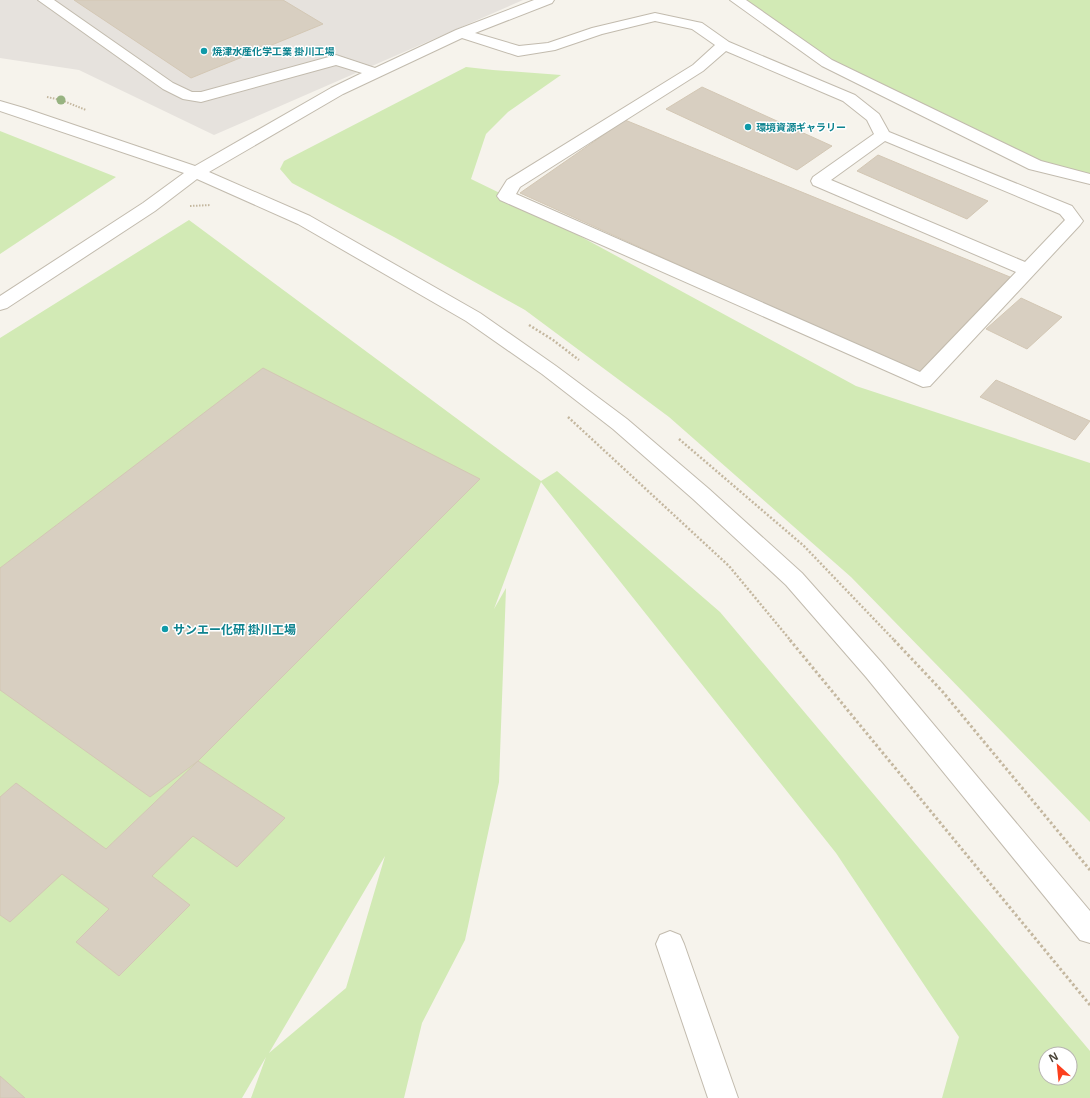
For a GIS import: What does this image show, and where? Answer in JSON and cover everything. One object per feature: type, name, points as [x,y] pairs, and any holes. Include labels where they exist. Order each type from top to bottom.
[{"type":"street","points":[[45,0],[168,86],[189,96],[201,97],[336,60],[376,73]]},
{"type":"street","points":[[0,304],[149,207],[196,172],[337,91],[461,32],[547,0]]},
{"type":"street","points":[[737,0],[827,63],[1035,165],[1090,179]]},
{"type":"street","points":[[461,32],[518,50],[550,47],[597,31],[655,17],[696,26],[724,45],[849,98],[873,117],[883,135],[1066,210],[1074,221],[923,381],[506,196],[513,184],[698,68],[724,45]]},
{"type":"street","points":[[0,106],[196,172],[304,220],[392,269],[473,317],[550,370],[620,424],[701,494],[794,579],[874,670],[1090,931]]},
{"type":"street","points":[[883,135],[819,181],[1028,270]]},
{"type":"street","points":[[670,944],[723,1098]]},
{"type":"path","points":[[149,207],[169,216],[186,206],[214,204]]},
{"type":"path","points":[[564,413],[729,566],[1090,1005]]},
{"type":"shaded area","points":[[0,0],[523,0],[214,135],[79,70],[0,58]]},
{"type":"green space","points":[[737,0],[1090,0],[1090,176],[1035,165],[799,43]]},
{"type":"green space","points":[[466,67],[561,75],[508,112],[486,134],[471,179],[506,196],[856,386],[1090,463],[1090,822],[851,577],[669,417],[525,310],[394,237],[292,183],[280,169],[284,161]]},
{"type":"green space","points":[[0,131],[116,177],[0,254]]},
{"type":"green space","points":[[189,220],[541,481],[557,471],[720,612],[1090,1051],[1090,1098],[942,1098],[959,1037],[836,853],[541,482],[494,609],[506,588],[499,782],[465,940],[422,1023],[404,1098],[251,1098],[266,1057],[242,1098],[0,1098],[0,338]],"holes":[[[385,856],[346,988],[269,1053]]]},
{"type":"building","name":"焼津水産化学工業 掛川工場","points":[[74,0],[283,0],[323,24],[191,78]]},
{"type":"building","name":"環境資源ギャラリー","points":[[702,87],[832,146],[797,170],[666,109]]},
{"type":"building","points":[[625,120],[1010,277],[918,373],[520,193]]},
{"type":"building","points":[[878,155],[988,201],[967,219],[857,171]]},
{"type":"building","points":[[1021,298],[1062,317],[1027,349],[986,329]]},
{"type":"building","name":"サンエー化研 掛川工場","points":[[263,368],[480,479],[198,761],[150,797],[0,690],[0,568]]},
{"type":"building","points":[[996,380],[1090,421],[1075,440],[980,397]]},
{"type":"building","points":[[198,761],[285,818],[237,867],[193,836],[152,876],[190,905],[119,976],[76,942],[109,909],[62,874],[10,922],[0,915],[0,797],[16,783],[106,849]]},
{"type":"building","points":[[0,1076],[25,1098],[0,1098]]},
{"type":"place","name":"焼津水産化学工業 掛川工場","points":[[204,51]]},
{"type":"place","name":"環境資源ギャラリー","points":[[748,127]]},
{"type":"place","name":"サンエー化研 掛川工場","points":[[165,629]]}]
